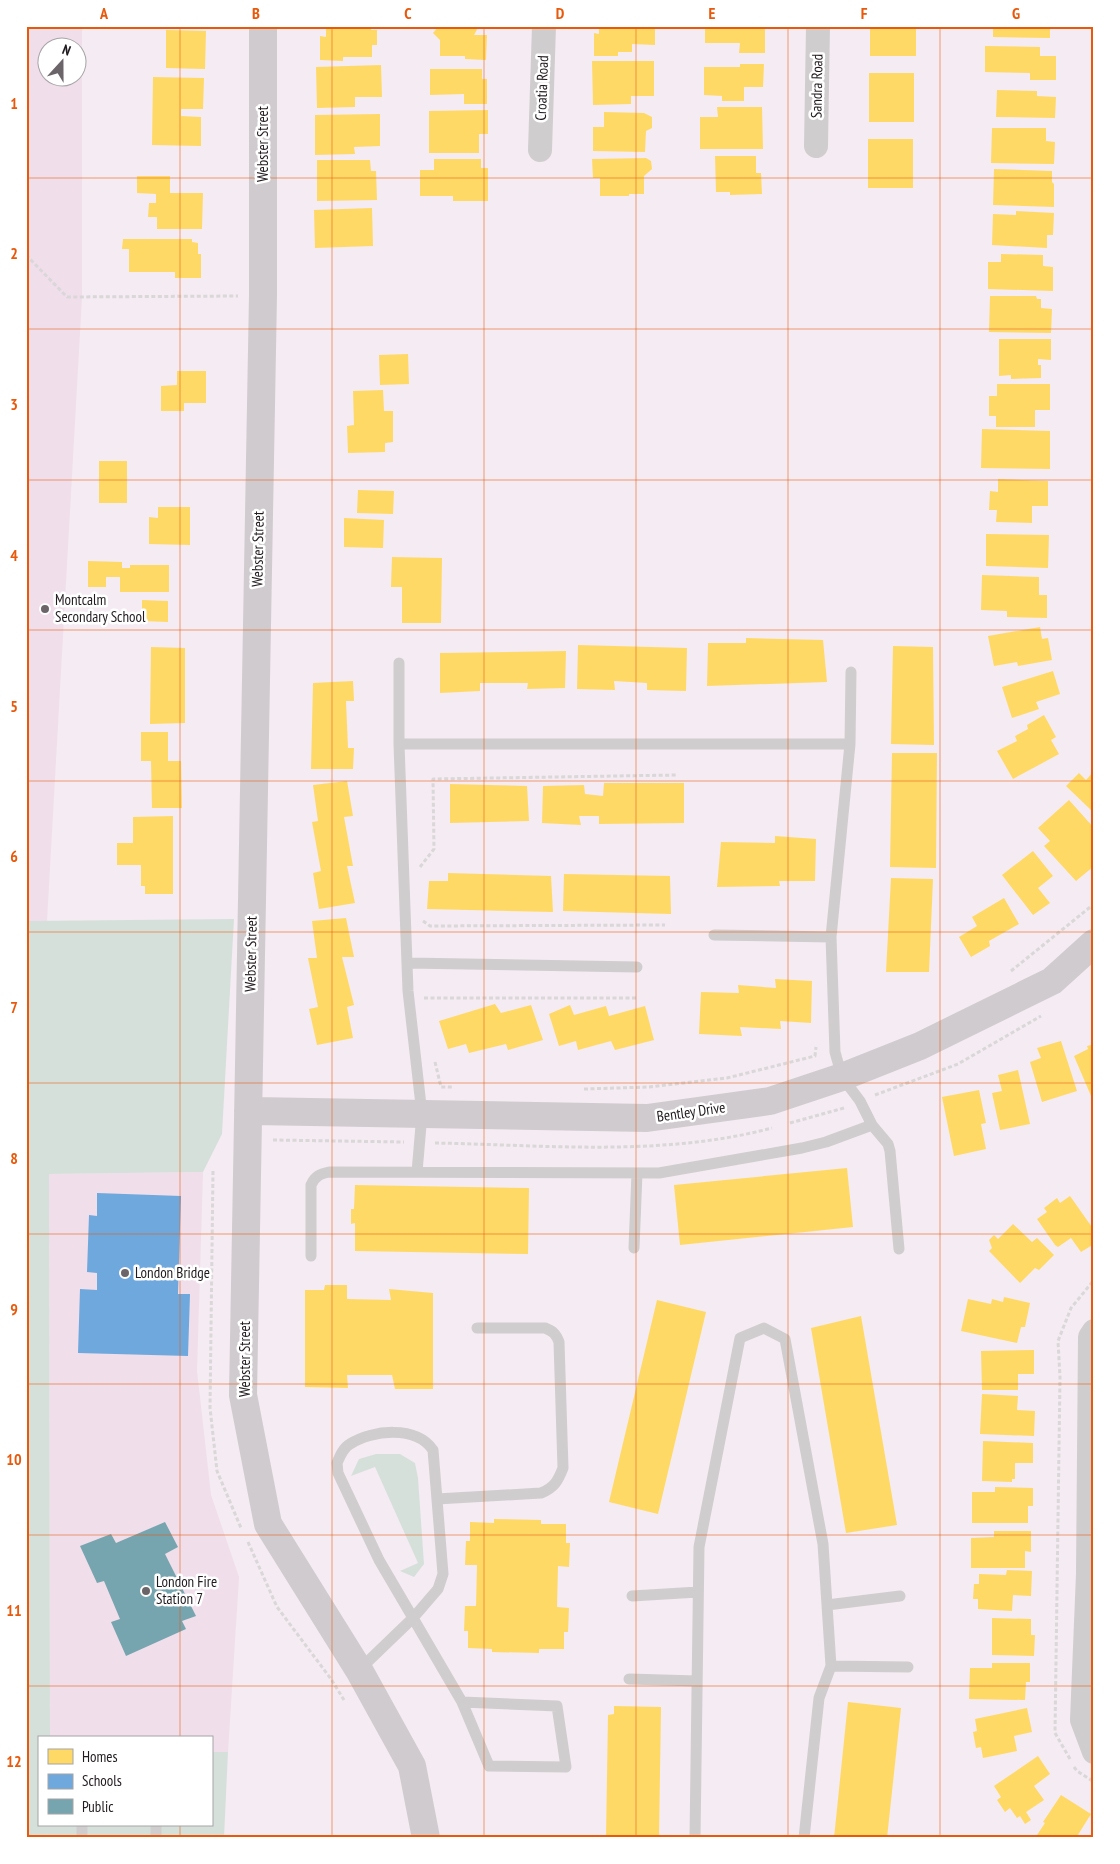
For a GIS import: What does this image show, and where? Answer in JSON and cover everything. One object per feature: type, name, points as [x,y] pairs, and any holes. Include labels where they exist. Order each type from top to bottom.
[{"type":"street","name":"Webster Street","points":[[263,26],[263,295],[243,1395],[268,1524],[359,1670],[412,1766],[426,1838]]},
{"type":"street","name":"Croatia Road","points":[[540,150],[544,26]]},
{"type":"street","name":"Sandra Road","points":[[816,146],[818,26]]},
{"type":"street","name":"Bentley Drive","points":[[248,1111],[647,1118],[770,1101],[838,1064],[920,1046],[1052,981],[1094,943]]},
{"type":"street","points":[[1094,1331],[1090,1337],[1091,1574],[1082,1720],[1094,1752]]},
{"type":"lane","points":[[399,663],[399,744],[408,991],[422,1114],[417,1172]]},
{"type":"lane","points":[[851,672],[850,744],[831,937],[838,1064],[860,1100],[872,1125],[888,1144],[899,1249]]},
{"type":"lane","points":[[399,744],[850,744]]},
{"type":"lane","points":[[714,935],[831,937]]},
{"type":"lane","points":[[408,963],[637,967]]},
{"type":"lane","points":[[311,1256],[311,1185],[319,1174],[329,1172],[659,1173],[802,1148],[826,1142],[872,1125]]},
{"type":"lane","points":[[634,1248],[637,1173]]},
{"type":"lane","points":[[437,1499],[541,1494],[550,1490],[555,1485],[563,1468],[560,1342],[557,1336],[552,1330],[545,1328],[477,1328]]},
{"type":"lane","points":[[695,1838],[699,1547],[740,1338],[764,1328],[785,1339],[823,1544],[831,1666],[819,1698],[804,1838]]},
{"type":"lane","points":[[359,1670],[413,1618],[438,1589],[443,1574],[432,1450],[428,1442],[412,1436],[390,1432],[362,1438],[348,1445],[340,1455],[337,1463],[338,1473],[379,1560],[413,1618],[462,1702],[489,1766],[566,1767],[557,1706],[462,1702]]},
{"type":"lane","points":[[632,1596],[698,1592]]},
{"type":"lane","points":[[827,1605],[900,1596]]},
{"type":"lane","points":[[831,1666],[908,1667]]},
{"type":"lane","points":[[629,1679],[697,1682]]},
{"type":"path","points":[[26,255],[67,297],[263,295]]},
{"type":"path","points":[[419,868],[434,849],[433,778],[677,775]]},
{"type":"path","points":[[1010,971],[1078,919],[1094,904]]},
{"type":"path","points":[[418,917],[430,926],[665,925]]},
{"type":"path","points":[[419,998],[636,998]]},
{"type":"path","points":[[788,1124],[844,1108],[860,1100],[958,1064],[1034,1022],[1049,1011]]},
{"type":"path","points":[[815,1056],[816,1046]]},
{"type":"path","points":[[579,1090],[649,1087],[727,1078],[815,1056],[838,1064]]},
{"type":"path","points":[[435,1060],[441,1087],[461,1087]]},
{"type":"path","points":[[273,1149],[273,1139],[614,1147],[691,1144],[778,1126]]},
{"type":"path","points":[[213,1171],[210,1408],[217,1471],[277,1607],[331,1679]]},
{"type":"path","points":[[1094,1280],[1071,1308],[1058,1341],[1060,1377],[1054,1733],[1077,1771],[1094,1782]]},
{"type":"shaded area","name":"Montcalm Secondary School","points":[[26,26],[82,26],[82,38],[38,38],[38,88],[82,88],[82,297],[47,921],[26,921]]},
{"type":"shaded area","points":[[234,919],[222,1134],[203,1172],[49,1174],[50,1736],[38,1736],[38,1826],[212,1826],[212,1752],[228,1752],[224,1838],[26,1838],[26,921]]},
{"type":"shaded area","points":[[203,1172],[197,1371],[211,1495],[239,1577],[228,1752],[212,1752],[212,1736],[50,1736],[49,1174]]},
{"type":"shaded area","points":[[376,1454],[400,1454],[415,1463],[418,1478],[424,1564],[414,1577],[400,1571],[418,1563],[375,1467],[351,1476],[359,1459]]},
{"type":"building: Homes","points":[[326,26],[371,26],[371,30],[377,30],[377,45],[372,45],[372,57],[343,57],[343,61],[320,60],[320,36],[326,37]]},
{"type":"building: Homes","points":[[439,26],[479,26],[474,35],[487,35],[486,60],[465,59],[465,56],[440,56],[440,40],[433,33]]},
{"type":"building: Homes","points":[[655,26],[655,45],[632,44],[632,52],[618,52],[618,56],[594,56],[594,33],[599,34],[599,27]]},
{"type":"building: Homes","points":[[705,26],[762,26],[762,28],[765,28],[765,53],[739,53],[740,43],[705,43]]},
{"type":"building: Homes","points":[[870,26],[916,26],[916,56],[870,56]]},
{"type":"building: Homes","points":[[993,26],[1050,26],[1050,38],[993,37]]},
{"type":"building: Homes","points":[[166,30],[206,31],[205,69],[166,68]]},
{"type":"building: Homes","points":[[985,46],[1040,47],[1040,56],[1056,56],[1056,80],[1030,80],[1030,73],[985,72]]},
{"type":"building: Homes","points":[[592,61],[654,61],[654,96],[631,96],[631,104],[593,105]]},
{"type":"building: Homes","points":[[740,64],[764,64],[763,87],[744,87],[744,101],[722,101],[722,96],[704,95],[704,67],[740,67]]},
{"type":"building: Homes","points":[[381,65],[382,97],[355,97],[355,107],[317,108],[316,67]]},
{"type":"building: Homes","points":[[430,69],[482,69],[482,79],[487,79],[487,104],[464,104],[464,94],[430,95]]},
{"type":"building: Homes","points":[[869,73],[914,73],[914,122],[869,122]]},
{"type":"building: Homes","points":[[153,77],[204,78],[203,109],[181,109],[181,116],[201,117],[201,146],[152,145]]},
{"type":"building: Homes","points":[[997,90],[1037,91],[1037,96],[1056,97],[1055,118],[996,117]]},
{"type":"building: Homes","points":[[717,107],[762,107],[763,149],[700,149],[700,117],[718,117]]},
{"type":"building: Homes","points":[[488,110],[488,134],[479,134],[479,153],[429,153],[429,111]]},
{"type":"building: Homes","points":[[604,112],[644,113],[652,117],[652,128],[646,131],[645,152],[593,151],[593,127],[604,127]]},
{"type":"building: Homes","points":[[380,114],[380,146],[354,147],[355,154],[315,155],[315,115]]},
{"type":"building: Homes","points":[[992,128],[1046,128],[1046,141],[1055,142],[1054,164],[991,163]]},
{"type":"building: Homes","points":[[868,139],[913,139],[913,188],[868,188]]},
{"type":"building: Homes","points":[[715,156],[756,156],[756,173],[761,173],[762,194],[730,195],[730,192],[716,192]]},
{"type":"building: Homes","points":[[646,158],[651,161],[652,169],[644,176],[644,194],[600,196],[600,178],[593,178],[592,159]]},
{"type":"building: Homes","points":[[434,159],[481,159],[481,168],[488,168],[488,201],[453,201],[453,196],[420,196],[420,170],[434,170]]},
{"type":"building: Homes","points":[[317,160],[370,160],[371,171],[376,171],[377,200],[317,201]]},
{"type":"building: Homes","points":[[994,169],[1052,171],[1054,207],[993,205]]},
{"type":"building: Homes","points":[[137,176],[170,176],[170,193],[203,193],[202,229],[157,229],[157,217],[148,217],[149,203],[156,203],[156,194],[137,193]]},
{"type":"building: Homes","points":[[372,208],[373,246],[315,248],[314,210]]},
{"type":"building: Homes","points":[[1016,211],[1054,213],[1053,235],[1047,235],[1047,248],[992,245],[993,214],[1016,215]]},
{"type":"building: Homes","points":[[123,239],[192,239],[192,242],[198,243],[198,254],[201,254],[201,278],[175,278],[175,272],[129,272],[129,249],[122,249]]},
{"type":"building: Homes","points":[[1001,254],[1043,255],[1043,266],[1053,267],[1053,291],[988,289],[988,262],[1001,262]]},
{"type":"building: Homes","points":[[990,296],[1036,296],[1037,299],[1041,299],[1041,308],[1052,309],[1051,333],[989,332]]},
{"type":"building: Homes","points":[[999,339],[1051,339],[1051,360],[1038,359],[1038,365],[1041,365],[1041,378],[1011,379],[1011,375],[999,376]]},
{"type":"building: Homes","points":[[408,354],[409,384],[380,385],[379,355]]},
{"type":"building: Homes","points":[[177,371],[206,371],[206,403],[184,403],[184,411],[161,411],[161,386],[177,385]]},
{"type":"building: Homes","points":[[997,384],[1050,384],[1050,410],[1035,410],[1035,427],[996,427],[996,416],[989,416],[989,396],[997,396]]},
{"type":"building: Homes","points":[[383,390],[384,411],[393,411],[393,442],[385,443],[385,452],[348,453],[347,426],[354,425],[353,391]]},
{"type":"building: Homes","points":[[982,429],[1050,431],[1050,469],[981,468]]},
{"type":"building: Homes","points":[[99,461],[127,461],[127,503],[99,503]]},
{"type":"building: Homes","points":[[998,479],[1048,481],[1048,506],[1032,506],[1032,523],[996,522],[997,510],[989,510],[990,491],[998,492]]},
{"type":"building: Homes","points":[[358,490],[394,491],[393,514],[357,513]]},
{"type":"building: Homes","points":[[158,507],[190,507],[190,545],[149,544],[149,517],[158,518]]},
{"type":"building: Homes","points":[[344,518],[384,520],[383,548],[344,547]]},
{"type":"building: Homes","points":[[986,534],[1049,535],[1048,568],[986,566]]},
{"type":"building: Homes","points":[[392,557],[442,558],[441,623],[402,623],[402,587],[391,587]]},
{"type":"building: Homes","points":[[88,561],[122,562],[122,568],[130,568],[130,565],[169,565],[169,592],[120,592],[120,577],[106,577],[106,587],[88,587]]},
{"type":"building: Homes","points":[[982,575],[1039,577],[1039,595],[1047,595],[1047,618],[1007,617],[1007,611],[981,610]]},
{"type":"building: Homes","points":[[142,600],[168,601],[168,622],[142,621]]},
{"type":"building: Homes","points":[[1040,627],[1042,639],[1048,638],[1052,660],[1018,666],[1017,662],[994,666],[988,636]]},
{"type":"building: Homes","points":[[746,638],[823,640],[827,682],[707,686],[708,643],[746,643]]},
{"type":"building: Homes","points":[[578,645],[687,648],[686,691],[647,690],[647,683],[614,681],[615,690],[577,689]]},
{"type":"building: Homes","points":[[893,646],[933,647],[934,745],[891,744]]},
{"type":"building: Homes","points":[[151,647],[185,648],[185,723],[150,724]]},
{"type":"building: Homes","points":[[566,651],[565,688],[527,689],[528,683],[480,683],[480,691],[440,693],[440,653]]},
{"type":"building: Homes","points":[[1053,671],[1060,694],[1036,702],[1039,709],[1012,718],[1002,687]]},
{"type":"building: Homes","points":[[353,681],[354,701],[346,701],[348,748],[354,748],[353,769],[311,769],[313,683]]},
{"type":"building: Homes","points":[[1044,715],[1056,737],[1051,740],[1059,754],[1013,779],[997,751],[1017,741],[1015,736],[1028,729],[1027,725]]},
{"type":"building: Homes","points":[[141,732],[168,732],[168,761],[181,761],[182,808],[152,808],[151,761],[141,761]]},
{"type":"building: Homes","points":[[892,753],[937,753],[936,868],[890,867]]},
{"type":"building: Homes","points":[[1094,771],[1094,813],[1066,786],[1079,773],[1086,780]]},
{"type":"building: Homes","points":[[347,781],[353,816],[344,817],[353,866],[347,866],[355,903],[319,909],[313,873],[321,871],[312,822],[318,821],[313,785]]},
{"type":"building: Homes","points":[[604,783],[684,783],[684,823],[599,824],[599,816],[579,816],[581,825],[542,823],[543,786],[584,785],[585,794],[603,796]]},
{"type":"building: Homes","points":[[450,784],[527,786],[529,821],[450,823]]},
{"type":"building: Homes","points":[[1069,800],[1094,828],[1094,866],[1076,881],[1044,846],[1050,841],[1038,828]]},
{"type":"building: Homes","points":[[173,816],[173,894],[145,894],[145,886],[141,886],[141,865],[117,865],[117,843],[133,843],[133,817]]},
{"type":"building: Homes","points":[[775,836],[816,839],[815,881],[779,881],[780,886],[717,887],[721,842],[775,843]]},
{"type":"building: Homes","points":[[1033,851],[1053,876],[1038,888],[1050,903],[1033,915],[1002,875]]},
{"type":"building: Homes","points":[[448,873],[551,876],[553,912],[427,909],[429,881],[448,881]]},
{"type":"building: Homes","points":[[564,874],[670,876],[671,914],[563,911]]},
{"type":"building: Homes","points":[[891,878],[933,879],[929,972],[886,972]]},
{"type":"building: Homes","points":[[1004,898],[1019,924],[989,941],[990,946],[971,957],[959,937],[977,926],[972,917]]},
{"type":"building: Homes","points":[[346,918],[354,957],[342,957],[354,1005],[347,1007],[353,1038],[317,1045],[309,1009],[318,1007],[308,958],[317,958],[312,921]]},
{"type":"building: Homes","points":[[775,979],[812,981],[811,1023],[780,1021],[781,1029],[740,1027],[742,1036],[699,1034],[701,992],[739,993],[738,985],[776,988]]},
{"type":"building: Homes","points":[[495,1004],[501,1013],[531,1005],[543,1040],[508,1050],[506,1044],[469,1053],[466,1044],[448,1049],[439,1021]]},
{"type":"building: Homes","points":[[570,1005],[574,1015],[606,1006],[609,1016],[645,1006],[654,1040],[615,1050],[611,1041],[578,1050],[576,1041],[559,1046],[549,1014]]},
{"type":"building: Homes","points":[[1061,1041],[1077,1091],[1042,1102],[1030,1062],[1041,1058],[1037,1048]]},
{"type":"building: Homes","points":[[1094,1044],[1094,1103],[1074,1056],[1088,1049],[1087,1046]]},
{"type":"building: Homes","points":[[1018,1070],[1030,1124],[1000,1130],[992,1093],[1002,1091],[998,1075]]},
{"type":"building: Homes","points":[[979,1090],[986,1123],[981,1124],[986,1149],[954,1156],[942,1097]]},
{"type":"building: Homes","points":[[847,1168],[853,1227],[680,1245],[674,1185]]},
{"type":"building: Homes","points":[[355,1185],[529,1188],[528,1254],[355,1251],[355,1223],[351,1224],[351,1209],[354,1209]]},
{"type":"building: Homes","points":[[1070,1196],[1094,1230],[1094,1244],[1081,1252],[1071,1238],[1058,1247],[1055,1245],[1037,1219],[1047,1212],[1044,1208],[1057,1198],[1060,1203]]},
{"type":"building: Homes","points":[[1013,1224],[1032,1242],[1037,1238],[1054,1255],[1039,1270],[1035,1268],[1020,1283],[989,1251],[992,1248],[989,1240],[994,1235],[998,1239]]},
{"type":"building: Homes","points":[[325,1285],[347,1285],[347,1299],[391,1300],[389,1289],[433,1293],[433,1389],[395,1389],[392,1375],[347,1375],[348,1388],[305,1387],[305,1290],[324,1290]]},
{"type":"building: Homes","points":[[1004,1297],[1030,1303],[1025,1327],[1021,1327],[1017,1343],[961,1331],[968,1299],[991,1304],[992,1299],[1003,1302]]},
{"type":"building: Homes","points":[[657,1300],[706,1312],[658,1514],[609,1502]]},
{"type":"building: Homes","points":[[861,1316],[897,1525],[846,1533],[811,1328]]},
{"type":"building: Homes","points":[[1034,1350],[1034,1374],[1018,1374],[1018,1390],[982,1390],[981,1351]]},
{"type":"building: Homes","points":[[982,1394],[1018,1396],[1017,1410],[1035,1411],[1034,1436],[980,1434]]},
{"type":"building: Homes","points":[[983,1441],[1033,1443],[1033,1463],[1015,1463],[1015,1479],[1012,1479],[1012,1482],[982,1481]]},
{"type":"building: Homes","points":[[995,1487],[1033,1488],[1033,1506],[1028,1506],[1028,1523],[972,1523],[972,1492],[995,1492]]},
{"type":"building: Homes","points":[[494,1519],[541,1520],[541,1524],[566,1524],[566,1543],[570,1543],[569,1567],[558,1566],[557,1607],[569,1608],[568,1632],[564,1632],[564,1649],[539,1649],[539,1653],[492,1652],[492,1649],[468,1648],[468,1631],[464,1631],[465,1606],[476,1606],[477,1565],[465,1565],[466,1541],[470,1541],[470,1522],[494,1523]]},
{"type":"building: Homes","points":[[994,1531],[1031,1531],[1031,1552],[1025,1551],[1025,1568],[971,1568],[971,1538],[994,1537]]},
{"type":"building: Homes","points":[[1007,1570],[1032,1571],[1031,1596],[1013,1595],[1012,1611],[978,1609],[978,1599],[973,1599],[974,1584],[979,1584],[979,1574],[1006,1575]]},
{"type":"building: Homes","points":[[992,1618],[1031,1619],[1031,1635],[1035,1635],[1034,1656],[992,1655]]},
{"type":"building: Homes","points":[[992,1663],[1030,1663],[1030,1682],[1026,1682],[1025,1700],[969,1699],[970,1668],[992,1668]]},
{"type":"building: Homes","points":[[848,1702],[901,1708],[887,1838],[834,1838]]},
{"type":"building: Homes","points":[[614,1706],[661,1707],[659,1838],[606,1838],[608,1715],[614,1714]]},
{"type":"building: Homes","points":[[1027,1708],[1032,1732],[1014,1736],[1017,1751],[983,1758],[981,1747],[976,1748],[973,1732],[977,1731],[975,1719]]},
{"type":"building: Homes","points":[[1038,1756],[1050,1774],[1034,1786],[1044,1800],[1026,1812],[1031,1820],[1025,1824],[1020,1816],[1017,1818],[1010,1808],[1005,1812],[997,1800],[1001,1797],[994,1786]]},
{"type":"building: Homes","points":[[1061,1795],[1091,1814],[1076,1838],[1035,1838],[1045,1823],[1043,1822]]},
{"type":"building: Schools","points":[[97,1193],[181,1196],[178,1294],[190,1294],[188,1356],[78,1353],[80,1289],[97,1290],[97,1273],[87,1272],[89,1215],[97,1216]]},
{"type":"building: Public","name":"London Fire Station 7","points":[[165,1522],[178,1547],[165,1554],[196,1616],[182,1621],[186,1629],[126,1656],[111,1622],[120,1619],[104,1581],[97,1583],[80,1546],[111,1534],[116,1543]]},
{"type":"place","name":"Montcalm Secondary School","points":[[45,609]]},
{"type":"place","name":"London Bridge","points":[[125,1273]]},
{"type":"place","name":"London Fire Station 7","points":[[146,1591]]}]
